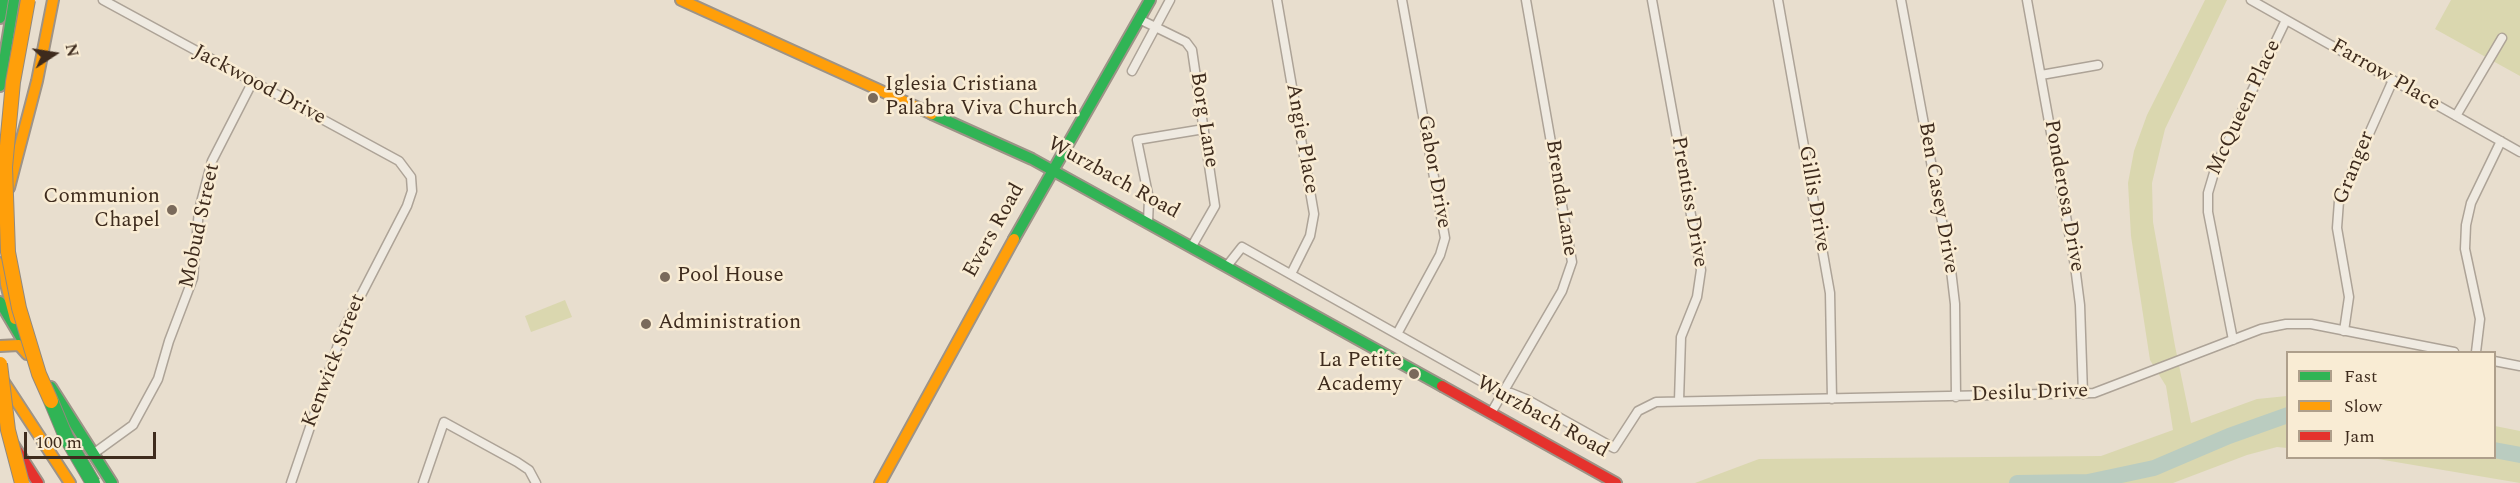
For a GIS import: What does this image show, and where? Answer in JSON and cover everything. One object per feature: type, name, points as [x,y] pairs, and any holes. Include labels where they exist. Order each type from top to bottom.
[{"type":"main road","points":[[0,18],[3,0]]},
{"type":"main road","points":[[0,86],[14,0]]},
{"type":"main road","points":[[28,0],[13,82],[5,167],[8,252],[27,339],[43,385],[66,437],[93,483]]},
{"type":"main road","points":[[24,342],[12,310],[6,284],[1,216],[37,81],[53,0]]},
{"type":"main road","name":"Wurzbach Road","points":[[681,0],[1052,170],[1616,483]]},
{"type":"main road","name":"Evers Road","points":[[880,483],[1052,170],[1150,0]]},
{"type":"main road","points":[[0,302],[112,483]]},
{"type":"main road","points":[[0,346],[19,345],[37,365]]},
{"type":"main road","points":[[0,364],[8,430],[22,483]]},
{"type":"main road","points":[[2,379],[70,483]]},
{"type":"main road","points":[[0,424],[38,483]]},
{"type":"street","name":"Jackwood Drive","points":[[103,0],[399,161],[411,177]]},
{"type":"street","points":[[1131,71],[1170,0]]},
{"type":"street","name":"Angie Place","points":[[1277,0],[1314,214],[1310,236],[1291,274]]},
{"type":"street","name":"Gabor Drive","points":[[1397,334],[1440,255],[1445,238],[1402,0]]},
{"type":"street","name":"Brenda Lane","points":[[1491,413],[1562,291],[1572,262],[1526,0]]},
{"type":"street","name":"Prentiss Drive","points":[[1652,0],[1701,270],[1697,297],[1681,337],[1679,401]]},
{"type":"street","name":"Gillis Drive","points":[[1778,0],[1830,293],[1832,399]]},
{"type":"street","name":"Ben Casey Drive","points":[[1901,0],[1951,270],[1955,304],[1956,397]]},
{"type":"street","name":"Ponderosa Drive","points":[[2027,0],[2075,266],[2080,305],[2083,394]]},
{"type":"street","name":"Farrow Place","points":[[2251,0],[2520,152]]},
{"type":"street","name":"Borg Lane","points":[[1138,19],[1186,42],[1192,50],[1215,206],[1192,246]]},
{"type":"street","name":"McQueen Place","points":[[2233,340],[2208,212],[2208,193],[2216,166],[2286,20]]},
{"type":"street","points":[[2456,116],[2502,38]]},
{"type":"street","points":[[2041,75],[2098,65]]},
{"type":"street","name":"Granger","points":[[2344,331],[2349,297],[2337,228],[2339,201],[2393,80]]},
{"type":"street","name":"Mobud Street","points":[[93,454],[133,424],[159,379],[170,340],[193,278],[199,210],[212,161],[252,83]]},
{"type":"street","points":[[1148,222],[1149,199],[1137,140],[1204,129]]},
{"type":"street","points":[[2476,351],[2480,319],[2465,249],[2466,225],[2471,203],[2501,141]]},
{"type":"street","name":"Kenwick Street","points":[[291,483],[343,330],[407,206],[412,191],[411,177]]},
{"type":"street","name":"Wurzbach Road","points":[[1227,266],[1242,247],[1503,393],[1511,393],[1526,399],[1614,448]]},
{"type":"street","name":"Desilu Drive","points":[[1614,448],[1638,411],[1656,402],[2083,394],[2112,388],[2261,329],[2286,324],[2311,324],[2449,351]]},
{"type":"street","points":[[2496,361],[2520,366]]},
{"type":"street","points":[[423,483],[444,422],[518,462],[529,470],[536,483]]},
{"type":"shaded area","points":[[2205,0],[2227,0],[2165,129],[2152,183],[2153,222],[2191,423],[2257,399],[2286,396],[2286,448],[2277,447],[2247,455],[2173,483],[1695,483],[1759,459],[2101,456],[2173,430],[2166,386],[2150,360],[2131,236],[2128,183],[2134,151],[2147,115]]},
{"type":"shaded area","points":[[2451,0],[2520,0],[2520,76],[2435,29]]},
{"type":"shaded area","points":[[565,300],[572,317],[531,332],[525,316]]},
{"type":"shaded area","points":[[2496,426],[2520,431],[2520,483],[2378,459],[2496,459]]},
{"type":"waterway","points":[[2017,483],[2088,482],[2154,468],[2229,436],[2286,416]]},
{"type":"waterway","points":[[2496,450],[2520,455]]},
{"type":"traffic: fast","points":[[0,18],[3,0]]},
{"type":"traffic: fast","points":[[0,86],[14,0]]},
{"type":"traffic: fast","points":[[1014,239],[1150,0]]},
{"type":"traffic: fast","points":[[932,114],[1032,159],[1442,386]]},
{"type":"traffic: fast","points":[[0,302],[26,346]]},
{"type":"traffic: fast","points":[[51,387],[112,483]]},
{"type":"traffic: fast","points":[[51,401],[66,437],[93,483]]},
{"type":"traffic: slow","points":[[28,0],[13,82],[5,167],[8,252],[19,308],[39,374],[51,401]]},
{"type":"traffic: slow","points":[[9,188],[37,81],[53,0]]},
{"type":"traffic: slow","points":[[681,0],[932,114]]},
{"type":"traffic: slow","points":[[880,483],[1014,239]]},
{"type":"traffic: slow","points":[[4,262],[6,284],[15,319]]},
{"type":"traffic: slow","points":[[0,346],[19,345],[27,354]]},
{"type":"traffic: slow","points":[[0,364],[8,430],[22,483]]},
{"type":"traffic: slow","points":[[0,376],[70,483]]},
{"type":"traffic: jam","points":[[1442,386],[1616,483]]},
{"type":"traffic: jam","points":[[13,444],[38,483]]},
{"type":"place","name":"Iglesia Cristiana Palabra Viva Church","points":[[873,98]]},
{"type":"place","name":"Communion Chapel","points":[[172,210]]},
{"type":"place","name":"Pool House","points":[[665,277]]},
{"type":"place","name":"Administration","points":[[646,324]]},
{"type":"place","name":"La Petite Academy","points":[[1414,374]]}]
